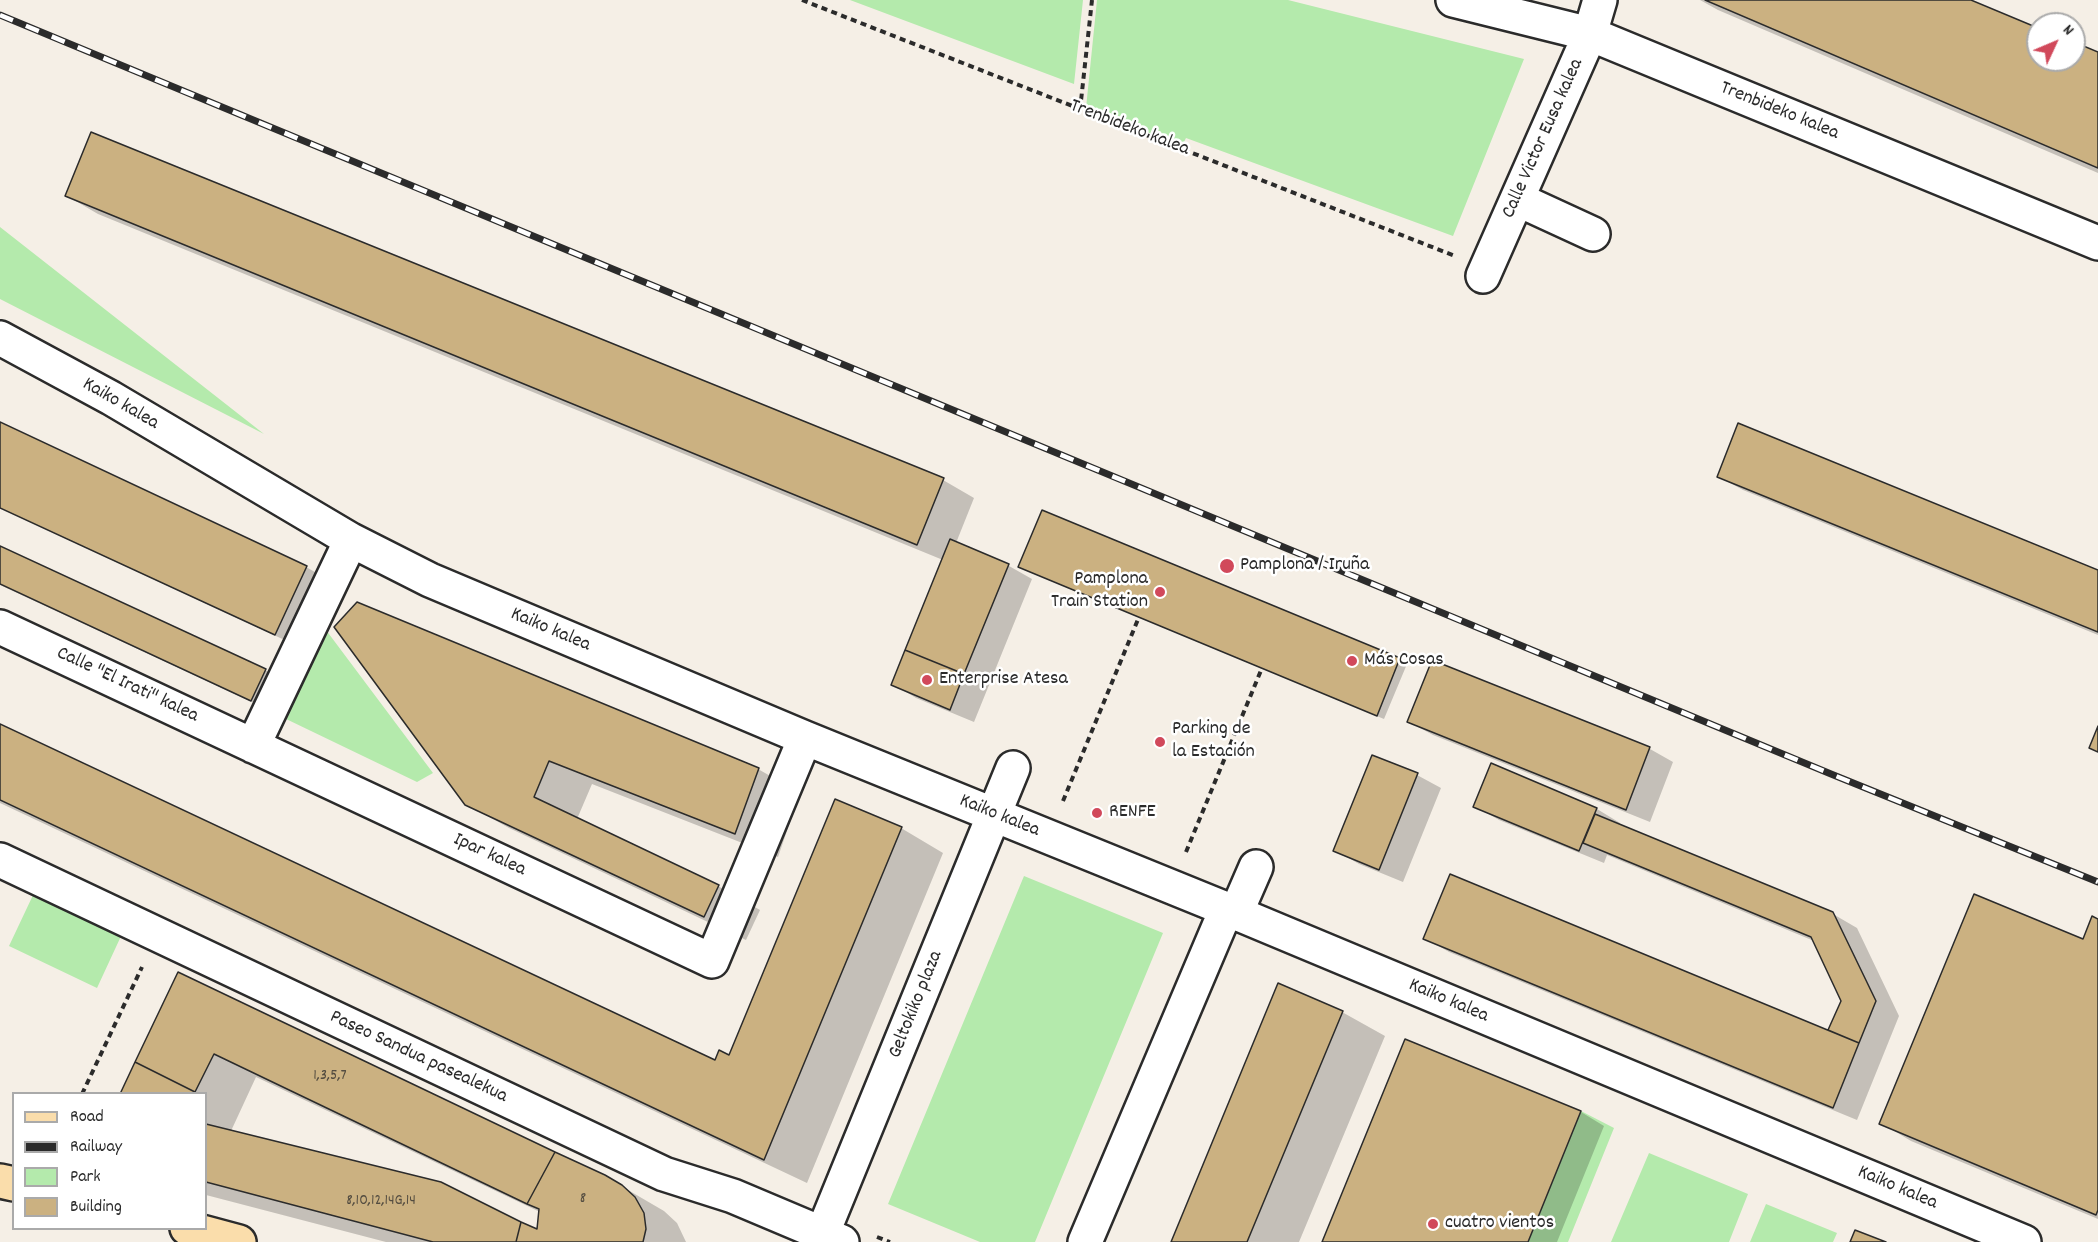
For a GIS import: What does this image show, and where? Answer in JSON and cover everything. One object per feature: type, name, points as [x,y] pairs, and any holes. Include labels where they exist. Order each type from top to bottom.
[{"type":"main road","points":[[194,1230],[239,1242]]},
{"type":"street","name":"Trenbideko kalea","points":[[1453,0],[1590,34],[2098,243]]},
{"type":"street","name":"Calle Victor Eusa kalea","points":[[1483,276],[1590,34],[1600,0]]},
{"type":"street","points":[[1516,199],[1593,234]]},
{"type":"street","name":"Kaiko kalea","points":[[0,338],[111,398],[351,540],[430,580],[805,738],[1231,911],[2024,1242]]},
{"type":"street","points":[[253,746],[351,540]]},
{"type":"street","name":"Calle \"El Irati\" kalea","points":[[0,627],[253,746]]},
{"type":"street","name":"Ipar kalea","points":[[253,746],[712,961],[805,738]]},
{"type":"street","name":"Geltokiko plaza","points":[[828,1240],[1013,768]]},
{"type":"street","name":"Paseo Sandua pasealekua","points":[[0,861],[664,1174],[732,1196],[828,1240]]},
{"type":"street","points":[[1085,1242],[1231,911],[1256,867]]},
{"type":"path","name":"Trenbideko kalea","points":[[802,0],[1457,256]]},
{"type":"path","points":[[1080,110],[1092,0]]},
{"type":"path","points":[[1063,801],[1139,617]]},
{"type":"path","points":[[1186,852],[1262,668]]},
{"type":"path","points":[[83,1092],[156,936]]},
{"type":"green space","points":[[850,0],[1083,0],[1074,84]]},
{"type":"green space","points":[[1097,0],[1288,0],[1524,59],[1453,236],[1186,138],[1182,146],[1086,108]]},
{"type":"green space","points":[[0,227],[264,434],[0,299]]},
{"type":"green space","points":[[326,630],[433,773],[417,782],[284,718]]},
{"type":"green space","points":[[1024,876],[1163,933],[1035,1242],[980,1242],[888,1204]]},
{"type":"green space","points":[[34,893],[122,934],[97,988],[9,946]]},
{"type":"green space","points":[[1581,1111],[1614,1128],[1568,1242],[1528,1242]]},
{"type":"green space","points":[[1649,1153],[1748,1194],[1729,1242],[1611,1242]]},
{"type":"green space","points":[[1766,1204],[1837,1233],[1833,1242],[1750,1242]]},
{"type":"building","points":[[1705,0],[1971,0],[2026,23],[2026,72],[2086,72],[2086,47],[2098,52],[2098,168]]},
{"type":"building","points":[[91,132],[944,478],[917,545],[65,196]]},
{"type":"building","points":[[0,422],[307,566],[275,635],[0,508]]},
{"type":"building","points":[[1738,423],[2098,570],[2098,632],[1717,477]]},
{"type":"building","name":"Pamplona Train Station","points":[[1042,510],[1400,658],[1377,716],[1018,567]]},
{"type":"building","points":[[950,539],[1009,564],[964,674],[905,650]]},
{"type":"building","points":[[0,546],[266,669],[251,701],[0,584]]},
{"type":"building","points":[[357,602],[759,768],[735,834],[549,761],[534,797],[719,885],[704,917],[465,805],[334,627]]},
{"type":"building","name":"Enterprise Atesa","points":[[905,650],[964,674],[950,710],[891,685]]},
{"type":"building","points":[[1432,660],[1650,747],[1626,810],[1407,722]]},
{"type":"building","points":[[0,724],[715,1060],[719,1050],[729,1055],[835,799],[902,827],[764,1160],[0,800]]},
{"type":"building","points":[[2098,726],[2098,752],[2089,748]]},
{"type":"building","points":[[1372,755],[1418,773],[1379,870],[1333,851]]},
{"type":"building","points":[[1491,763],[1597,808],[1579,851],[1473,807]]},
{"type":"building","points":[[1595,814],[1833,912],[1876,1001],[1859,1043],[1828,1030],[1841,1001],[1811,937],[1583,843]]},
{"type":"building","points":[[1450,874],[1859,1043],[1833,1108],[1423,939]]},
{"type":"building","points":[[1974,894],[2083,939],[2092,916],[2098,919],[2098,1210],[2096,1215],[1879,1124]]},
{"type":"building","points":[[178,972],[555,1152],[527,1204],[214,1054],[195,1092],[135,1062]]},
{"type":"building","points":[[1278,983],[1343,1011],[1247,1242],[1171,1242]]},
{"type":"building","points":[[1405,1039],[1581,1111],[1528,1242],[1322,1242]]},
{"type":"building","points":[[135,1062],[195,1092],[121,1092]]},
{"type":"building","points":[[207,1124],[441,1182],[521,1222],[516,1242],[433,1242],[207,1182]]},
{"type":"building","points":[[555,1152],[605,1175],[622,1185],[635,1197],[644,1213],[646,1229],[643,1242],[516,1242],[521,1222],[537,1229],[539,1209],[527,1204]]},
{"type":"building","points":[[1855,1230],[1886,1242],[1850,1242]]},
{"type":"railway","points":[[0,15],[1831,774],[2098,882]]},
{"type":"place","name":"Pamplona / Iruña","points":[[1227,566]]},
{"type":"place","name":"Pamplona Train Station","points":[[1160,592]]},
{"type":"place","name":"Más Cosas","points":[[1352,661]]},
{"type":"place","name":"Enterprise Atesa","points":[[927,680]]},
{"type":"place","name":"Parking de la Estación","points":[[1160,742]]},
{"type":"place","name":"RENFE","points":[[1097,813]]},
{"type":"place","name":"cuatro vientos","points":[[1433,1224]]}]
